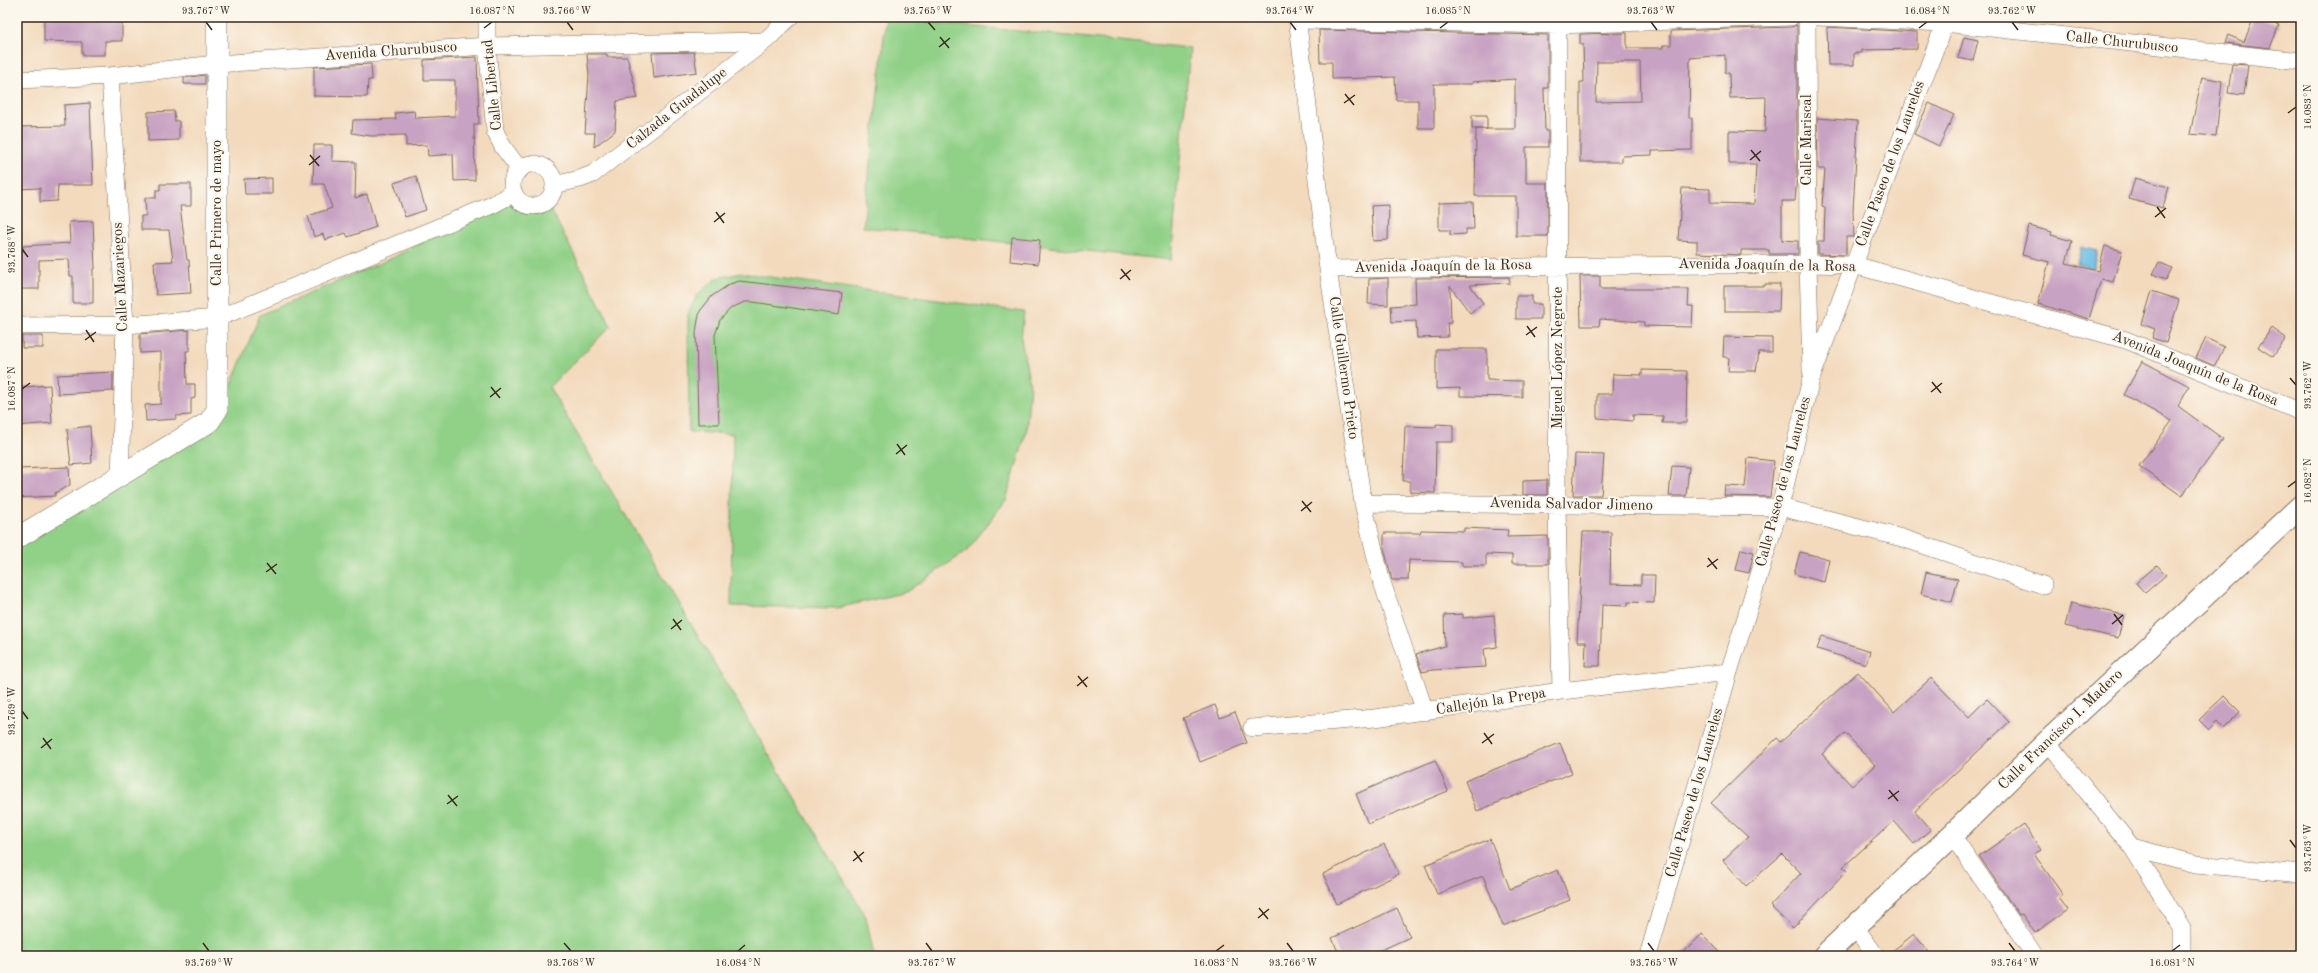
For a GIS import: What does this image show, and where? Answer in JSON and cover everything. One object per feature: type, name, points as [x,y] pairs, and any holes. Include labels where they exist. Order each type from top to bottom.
[{"type":"main road","name":"Calle Francisco I. Madero","points":[[1824,956],[1952,835],[2047,742],[2301,506]]},
{"type":"street","name":"Calle Primero de mayo","points":[[120,477],[209,422],[217,410],[217,17]]},
{"type":"street","name":"Calle Libertad","points":[[487,17],[487,46],[495,131],[503,147],[520,170]]},
{"type":"street","name":"Calzada Guadalupe","points":[[554,185],[594,174],[771,30],[790,17]]},
{"type":"street","points":[[1297,18],[1557,21],[1791,17]]},
{"type":"street","name":"Calle Mariscal","points":[[1807,17],[1808,264],[1811,379]]},
{"type":"street","points":[[1818,17],[1945,20]]},
{"type":"street","name":"Calle Guillermo Prieto","points":[[1297,18],[1328,269],[1363,503],[1381,579],[1425,712]]},
{"type":"street","name":"Calle Churubusco","points":[[1945,20],[2301,61]]},
{"type":"street","name":"Calle Paseo de los Laureles","points":[[1648,956],[1729,672],[1780,507],[1811,379],[1945,20]]},
{"type":"street","name":"Miguel López Negrete","points":[[1557,21],[1557,504],[1561,691]]},
{"type":"street","name":"Avenida Churubusco","points":[[17,80],[110,76],[216,64],[487,46],[771,30]]},
{"type":"street","name":"Calle Mazariegos","points":[[110,76],[124,325],[120,477]]},
{"type":"street","points":[[539,165],[550,173],[554,185],[550,198],[538,206],[523,204],[514,193],[513,180],[520,170],[526,166],[539,165]]},
{"type":"street","points":[[17,326],[124,325],[218,318],[492,205],[514,193]]},
{"type":"street","name":"Avenida Joaquín de la Rosa","points":[[1328,269],[1808,264],[1854,265],[2126,340],[2301,412]]},
{"type":"street","points":[[17,538],[120,477]]},
{"type":"street","name":"Avenida Salvador Jimeno","points":[[1363,503],[1780,507],[1902,538],[2043,586]]},
{"type":"street","name":"Callejón la Prepa","points":[[1252,728],[1375,718],[1425,712],[1561,691],[1729,672]]},
{"type":"street","points":[[2047,742],[2132,847],[2182,928],[2182,956]]},
{"type":"street","points":[[1952,835],[2035,956]]},
{"type":"street","points":[[2132,847],[2196,864],[2301,874]]},
{"type":"street","points":[[1855,927],[1876,956]]},
{"type":"green space","points":[[886,18],[1190,48],[1171,260],[863,227]]},
{"type":"green space","points":[[503,201],[551,210],[611,326],[549,387],[866,917],[874,956],[17,956],[17,534],[151,456],[225,399],[260,315],[392,258]]},
{"type":"green space","points":[[741,273],[1024,312],[1021,339],[1030,385],[1026,433],[1006,500],[967,551],[906,592],[837,608],[731,606],[733,434],[689,432],[688,314],[697,295],[717,278]]},
{"type":"water","points":[[2081,247],[2098,251],[2094,268],[2077,264]]},
{"type":"building","points":[[44,17],[122,17],[122,41],[105,41],[105,55],[82,55],[82,42],[44,41]]},
{"type":"building","points":[[2254,17],[2279,25],[2270,48],[2225,43],[2228,35],[2244,42]]},
{"type":"building","points":[[1797,25],[1797,176],[1795,201],[1782,201],[1782,240],[1798,241],[1798,254],[1769,254],[1769,250],[1741,250],[1741,255],[1697,253],[1697,241],[1678,240],[1682,188],[1710,189],[1710,203],[1754,204],[1756,164],[1729,164],[1729,131],[1765,132],[1766,97],[1730,98],[1729,73],[1725,73],[1725,55],[1690,58],[1689,118],[1692,118],[1692,150],[1652,151],[1652,155],[1622,156],[1622,162],[1580,162],[1580,82],[1584,82],[1583,44],[1580,44],[1580,34],[1627,33],[1627,48],[1663,48],[1663,45],[1671,45],[1671,31],[1791,27]],"holes":[[[1597,62],[1640,62],[1641,101],[1596,102]]]},
{"type":"building","points":[[1827,27],[1917,32],[1917,49],[1862,50],[1862,53],[1854,53],[1854,65],[1828,65]]},
{"type":"building","points":[[1319,30],[1548,35],[1548,88],[1544,88],[1545,131],[1548,131],[1548,147],[1526,147],[1526,183],[1548,183],[1548,236],[1516,236],[1516,196],[1475,196],[1476,129],[1515,129],[1515,79],[1472,82],[1472,84],[1434,84],[1434,128],[1418,128],[1418,100],[1396,100],[1395,77],[1332,79],[1332,62],[1320,62]]},
{"type":"building","points":[[1964,37],[1978,40],[1973,61],[1958,58]]},
{"type":"building","points":[[694,52],[697,72],[654,78],[652,53]]},
{"type":"building","points":[[587,54],[607,54],[607,57],[627,57],[638,98],[617,101],[615,131],[594,147],[595,133],[585,133],[589,75]]},
{"type":"building","points":[[477,57],[479,124],[474,124],[475,180],[454,181],[453,154],[428,156],[427,145],[406,146],[406,135],[371,136],[352,133],[353,120],[396,119],[395,113],[414,111],[415,118],[455,116],[455,80],[424,80],[424,60]]},
{"type":"building","points":[[371,64],[372,80],[368,80],[367,97],[314,96],[314,67]]},
{"type":"building","points":[[2232,64],[2248,65],[2244,95],[2228,93]]},
{"type":"building","points":[[205,75],[205,84],[184,84],[184,78]]},
{"type":"building","points":[[2202,77],[2222,81],[2216,136],[2190,134]]},
{"type":"building","points":[[90,103],[93,185],[58,185],[57,201],[40,202],[40,188],[17,189],[17,127],[65,126],[64,105]]},
{"type":"building","points":[[1929,103],[1954,115],[1939,146],[1914,134]]},
{"type":"building","points":[[174,111],[175,121],[179,121],[179,140],[148,141],[148,112]]},
{"type":"building","points":[[1472,115],[1487,115],[1487,129],[1472,129]]},
{"type":"building","points":[[1817,118],[1858,121],[1853,211],[1854,237],[1846,237],[1846,255],[1818,254],[1818,241],[1824,241],[1825,207],[1822,206],[1825,169],[1818,169]]},
{"type":"building","points":[[314,145],[332,145],[332,161],[356,162],[355,198],[367,194],[376,227],[348,237],[346,233],[325,240],[323,234],[314,237],[308,216],[332,208],[324,184],[313,184]]},
{"type":"building","points":[[416,176],[426,210],[405,217],[394,183]]},
{"type":"building","points":[[272,178],[272,194],[245,194],[244,179]]},
{"type":"building","points":[[2135,178],[2169,187],[2163,208],[2129,199]]},
{"type":"building","points":[[160,184],[191,184],[191,206],[180,206],[187,260],[189,260],[191,293],[156,295],[154,262],[173,261],[169,230],[141,230],[141,216],[146,216],[145,198],[156,198],[156,190],[160,190]]},
{"type":"building","points":[[1473,202],[1474,229],[1466,229],[1466,234],[1450,235],[1450,230],[1439,230],[1439,203]]},
{"type":"building","points":[[1389,205],[1388,240],[1373,241],[1371,206]]},
{"type":"building","points":[[93,221],[95,269],[93,269],[93,303],[73,303],[73,276],[70,276],[69,259],[39,260],[39,289],[19,289],[18,251],[24,251],[23,246],[70,243],[69,222]]},
{"type":"building","points":[[2029,226],[2052,232],[2051,235],[2072,241],[2066,263],[2098,271],[2105,246],[2122,251],[2113,282],[2101,279],[2089,319],[2038,304],[2049,262],[2022,255]]},
{"type":"building","points":[[1012,237],[1040,240],[1038,264],[1010,261]]},
{"type":"building","points":[[2159,262],[2172,268],[2166,280],[2153,274]]},
{"type":"building","points":[[1580,276],[1600,276],[1600,289],[1689,289],[1688,306],[1693,306],[1692,327],[1644,326],[1644,322],[1600,319],[1599,326],[1581,326]]},
{"type":"building","points":[[1509,277],[1510,283],[1470,285],[1483,303],[1470,313],[1450,286],[1451,323],[1447,323],[1448,337],[1417,338],[1416,321],[1392,322],[1391,306],[1416,304],[1415,278]]},
{"type":"building","points":[[1388,278],[1388,305],[1368,304],[1369,279]]},
{"type":"building","points":[[739,281],[842,293],[839,315],[753,302],[745,302],[731,308],[720,320],[715,335],[719,424],[698,424],[696,332],[700,311],[712,296],[730,284]]},
{"type":"building","points":[[1765,284],[1780,284],[1779,311],[1724,311],[1724,286],[1765,286]]},
{"type":"building","points":[[2152,291],[2179,300],[2166,343],[2152,338],[2155,329],[2142,324]]},
{"type":"building","points":[[1516,296],[1532,296],[1532,304],[1541,304],[1541,319],[1516,319]]},
{"type":"building","points":[[2272,328],[2286,338],[2273,357],[2258,347]]},
{"type":"building","points":[[189,330],[189,351],[186,351],[187,384],[195,384],[195,398],[191,399],[191,415],[176,416],[176,419],[146,421],[145,405],[161,404],[161,352],[140,353],[140,334]]},
{"type":"building","points":[[22,336],[43,336],[43,348],[22,348]]},
{"type":"building","points":[[1724,337],[1772,338],[1772,352],[1759,352],[1756,371],[1728,371],[1729,357],[1723,357]]},
{"type":"building","points":[[2206,338],[2224,347],[2215,366],[2196,358]]},
{"type":"building","points":[[1436,349],[1487,349],[1487,380],[1522,381],[1522,397],[1460,396],[1460,388],[1436,389]]},
{"type":"building","points":[[2142,361],[2189,386],[2178,406],[2223,439],[2182,496],[2139,466],[2172,421],[2124,395]]},
{"type":"building","points":[[1642,370],[1687,371],[1686,423],[1662,423],[1663,416],[1633,415],[1633,421],[1597,418],[1597,394],[1612,394],[1613,374],[1642,375]]},
{"type":"building","points":[[113,372],[113,391],[58,394],[57,375]]},
{"type":"building","points":[[50,385],[52,423],[17,426],[17,403],[23,402],[22,387]]},
{"type":"building","points":[[1436,424],[1453,425],[1453,442],[1436,442],[1435,493],[1410,492],[1410,481],[1403,481],[1405,426],[1436,427]]},
{"type":"building","points":[[90,426],[92,463],[71,465],[67,429]]},
{"type":"building","points":[[1575,454],[1604,455],[1601,495],[1573,495]]},
{"type":"building","points":[[1748,458],[1774,461],[1770,497],[1724,496],[1725,486],[1745,487]]},
{"type":"building","points":[[1672,466],[1689,467],[1686,496],[1669,496]]},
{"type":"building","points":[[69,467],[70,485],[55,493],[55,496],[17,498],[17,469]]},
{"type":"building","points":[[1547,480],[1547,495],[1523,495],[1523,481]]},
{"type":"building","points":[[1464,528],[1508,530],[1507,537],[1548,536],[1548,564],[1512,564],[1512,555],[1486,554],[1486,566],[1462,566],[1462,562],[1409,560],[1408,580],[1392,580],[1384,548],[1384,533],[1420,533],[1421,530],[1464,531]]},
{"type":"building","points":[[1583,532],[1611,532],[1610,584],[1641,585],[1641,575],[1655,575],[1654,603],[1628,602],[1628,606],[1602,605],[1600,666],[1585,666],[1586,642],[1577,642]]},
{"type":"building","points":[[1741,549],[1754,552],[1749,573],[1736,570]]},
{"type":"building","points":[[1800,552],[1829,559],[1824,582],[1794,574]]},
{"type":"building","points":[[2157,565],[2166,575],[2145,593],[2136,583]]},
{"type":"building","points":[[1926,572],[1958,579],[1952,602],[1921,594]]},
{"type":"building","points":[[2071,603],[2124,615],[2118,638],[2065,626]]},
{"type":"building","points":[[1463,614],[1463,618],[1494,615],[1497,647],[1484,649],[1486,667],[1432,670],[1422,672],[1416,654],[1445,646],[1444,615]]},
{"type":"building","points":[[1822,636],[1870,651],[1866,664],[1817,649]]},
{"type":"building","points":[[1858,672],[1894,712],[1931,678],[1969,717],[1987,699],[2009,722],[1915,811],[1931,829],[1914,844],[1894,821],[1843,867],[1847,871],[1793,928],[1770,906],[1801,873],[1782,854],[1746,886],[1723,860],[1748,837],[1711,803],[1777,738],[1781,742]],"holes":[[[1845,733],[1875,765],[1852,786],[1822,754]]]},
{"type":"building","points":[[2224,696],[2240,712],[2223,729],[2217,722],[2209,730],[2199,720]]},
{"type":"building","points":[[1215,705],[1220,718],[1235,712],[1247,743],[1200,762],[1183,718]]},
{"type":"building","points":[[1560,743],[1572,773],[1477,811],[1465,781]]},
{"type":"building","points":[[1435,760],[1448,791],[1368,824],[1356,794]]},
{"type":"building","points":[[2024,825],[2041,850],[2034,854],[2063,895],[2059,898],[2068,910],[2035,933],[2022,914],[2019,915],[1979,856]]},
{"type":"building","points":[[1490,839],[1510,889],[1558,870],[1570,900],[1503,926],[1483,876],[1437,894],[1425,865]]},
{"type":"building","points":[[1384,844],[1399,874],[1337,904],[1323,874]]},
{"type":"building","points":[[1397,908],[1410,937],[1368,956],[1340,956],[1332,938]]},
{"type":"building","points":[[1702,934],[1724,956],[1680,956]]},
{"type":"building","points":[[1914,934],[1932,956],[1886,956]]}]
